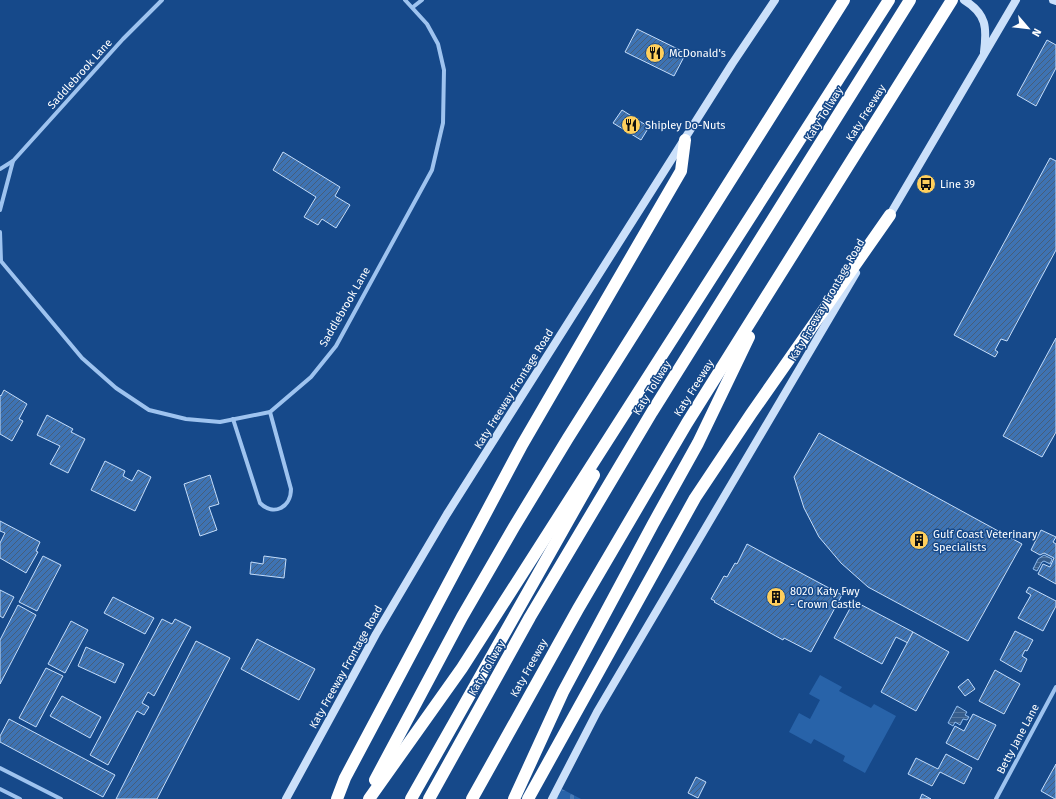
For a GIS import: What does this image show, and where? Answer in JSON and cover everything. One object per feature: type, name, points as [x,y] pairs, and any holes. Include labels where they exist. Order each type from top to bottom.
[{"type":"highway","points":[[365,799],[455,630],[514,527],[568,438],[844,0]]},
{"type":"highway","name":"Katy Tollway","points":[[668,344],[889,0]]},
{"type":"highway","name":"Katy Freeway","points":[[472,799],[539,676],[635,509],[687,423],[952,0]]},
{"type":"highway","name":"Katy Tollway","points":[[429,799],[495,678],[623,460],[909,2]]},
{"type":"highway","points":[[337,799],[345,778],[522,445],[680,171],[684,140]]},
{"type":"highway","points":[[528,799],[695,498],[751,414],[890,215]]},
{"type":"highway","points":[[514,799],[563,692],[698,443],[774,286]]},
{"type":"highway","points":[[369,799],[462,668],[668,344]]},
{"type":"highway","points":[[411,799],[668,344]]},
{"type":"main road","name":"Katy Freeway Frontage Road","points":[[286,799],[376,634],[448,514],[732,64],[775,0]]},
{"type":"main road","points":[[964,0],[982,16],[986,35],[984,55]]},
{"type":"main road","name":"Katy Freeway Frontage Road","points":[[552,799],[597,712],[1016,0]]},
{"type":"street","name":"Saddlebrook Lane","points":[[0,170],[13,161],[123,39],[162,0]]},
{"type":"street","name":"Saddlebrook Lane","points":[[0,232],[1,261],[82,358],[116,388],[148,410],[186,419],[220,422],[270,412],[311,377],[336,346],[432,170],[443,123],[444,70],[438,44],[427,24],[413,7],[404,0]]},
{"type":"street","points":[[413,7],[422,0]]},
{"type":"street","name":"Saddlebrook Lane","points":[[0,210],[13,161]]},
{"type":"street","points":[[233,420],[260,503],[268,509],[278,509],[286,504],[291,495],[291,489],[270,412]]},
{"type":"street","name":"Betty Jane Lane","points":[[996,799],[1056,688]]},
{"type":"street","points":[[0,768],[61,799]]},
{"type":"street","points":[[0,788],[20,799]]},
{"type":"green space","points":[[820,675],[842,687],[839,691],[871,708],[874,704],[896,716],[865,773],[843,761],[845,756],[814,739],[811,744],[789,732],[799,713],[810,719],[820,700],[809,694]]},
{"type":"green space","points":[[558,787],[581,799],[552,799]]},
{"type":"shaded area","points":[[1044,555],[1052,559],[1050,564],[1044,561],[1037,571],[1033,569],[1038,559]]},
{"type":"shaded area","points":[[957,706],[967,712],[965,715],[969,717],[967,720],[963,719],[960,725],[955,722],[953,726],[948,723]]},
{"type":"building","name":"McDonald's","points":[[637,29],[686,53],[674,76],[625,52]]},
{"type":"building","points":[[1047,40],[1056,45],[1056,68],[1036,106],[1017,95]]},
{"type":"building","name":"Shipley Do-Nuts","points":[[622,110],[649,127],[641,140],[613,123]]},
{"type":"building","points":[[283,152],[340,187],[335,196],[350,205],[336,228],[322,219],[318,225],[304,217],[316,197],[273,170]]},
{"type":"building","points":[[1050,158],[1056,161],[1056,250],[1007,341],[1001,339],[995,350],[998,352],[995,357],[954,335]]},
{"type":"building","points":[[1056,338],[1056,432],[1042,457],[1003,436]]},
{"type":"building","points":[[4,390],[27,404],[19,419],[23,421],[12,441],[0,434],[0,395],[1,396]]},
{"type":"building","points":[[47,415],[73,429],[71,432],[85,439],[68,473],[50,464],[60,446],[37,435]]},
{"type":"building","name":"Gulf Coast Veterinary Specialists","points":[[819,433],[1022,544],[968,641],[868,587],[841,563],[819,537],[804,508],[794,477]]},
{"type":"building","points":[[105,461],[125,471],[123,476],[132,481],[138,470],[151,477],[135,511],[91,490]]},
{"type":"building","points":[[210,475],[219,504],[209,507],[217,530],[200,536],[184,484]]},
{"type":"building","points":[[0,521],[40,542],[36,551],[38,552],[26,573],[0,558],[0,543],[5,533],[0,531]]},
{"type":"building","points":[[1041,530],[1056,537],[1053,542],[1056,544],[1056,584],[1038,574],[1043,564],[1050,567],[1054,558],[1044,553],[1040,555],[1031,550]]},
{"type":"building","name":"8020 Katy Fwy - Crown Castle","points":[[747,544],[842,595],[811,652],[784,638],[783,640],[711,599],[724,576],[727,577],[735,563],[737,564]]},
{"type":"building","points":[[43,556],[61,565],[37,611],[19,602]]},
{"type":"building","points":[[264,556],[286,559],[284,578],[250,574],[251,562],[263,564]]},
{"type":"building","points":[[1029,587],[1056,601],[1056,606],[1043,631],[1018,618],[1031,595],[1026,592]]},
{"type":"building","points":[[0,590],[14,597],[3,618],[0,616]]},
{"type":"building","points":[[113,597],[154,618],[145,634],[104,613]]},
{"type":"building","points":[[854,601],[913,632],[908,643],[896,637],[882,664],[834,638]]},
{"type":"building","points":[[18,605],[36,615],[0,684],[0,640]]},
{"type":"building","points":[[162,619],[172,624],[175,619],[191,627],[154,696],[148,692],[142,703],[149,707],[144,715],[137,711],[108,765],[90,755]]},
{"type":"building","points":[[71,621],[88,630],[65,673],[48,664]]},
{"type":"building","points":[[1015,631],[1033,640],[1027,651],[1025,650],[1022,656],[1027,659],[1021,672],[1000,660]]},
{"type":"building","points":[[913,632],[949,652],[916,711],[881,692]]},
{"type":"building","points":[[257,639],[315,669],[299,700],[241,669]]},
{"type":"building","points":[[196,641],[230,658],[157,799],[116,799]]},
{"type":"building","points":[[86,647],[124,664],[115,683],[78,666]]},
{"type":"building","points":[[46,668],[63,676],[36,727],[19,718]]},
{"type":"building","points":[[995,670],[1020,684],[1004,714],[979,701]]},
{"type":"building","points":[[968,679],[975,689],[965,696],[958,687]]},
{"type":"building","points":[[62,696],[101,717],[90,738],[50,716]]},
{"type":"building","points":[[973,714],[996,725],[978,760],[946,743],[955,726],[964,731]]},
{"type":"building","points":[[9,719],[115,775],[103,797],[0,742],[0,736]]},
{"type":"building","points":[[946,754],[972,768],[964,784],[940,772],[932,786],[908,774],[916,758],[938,769]]},
{"type":"building","points":[[1056,764],[1056,799],[1055,799],[1041,791]]},
{"type":"building","points":[[696,777],[706,782],[698,798],[688,793]]},
{"type":"building","points":[[922,794],[931,799],[920,799]]},
{"type":"place","name":"McDonald's","points":[[655,53]]},
{"type":"place","name":"Shipley Do-Nuts","points":[[631,125]]},
{"type":"place","name":"Line 39","points":[[926,184]]},
{"type":"place","name":"Gulf Coast Veterinary Specialists","points":[[919,540]]},
{"type":"place","name":"8020 Katy Fwy - Crown Castle","points":[[776,597]]}]
